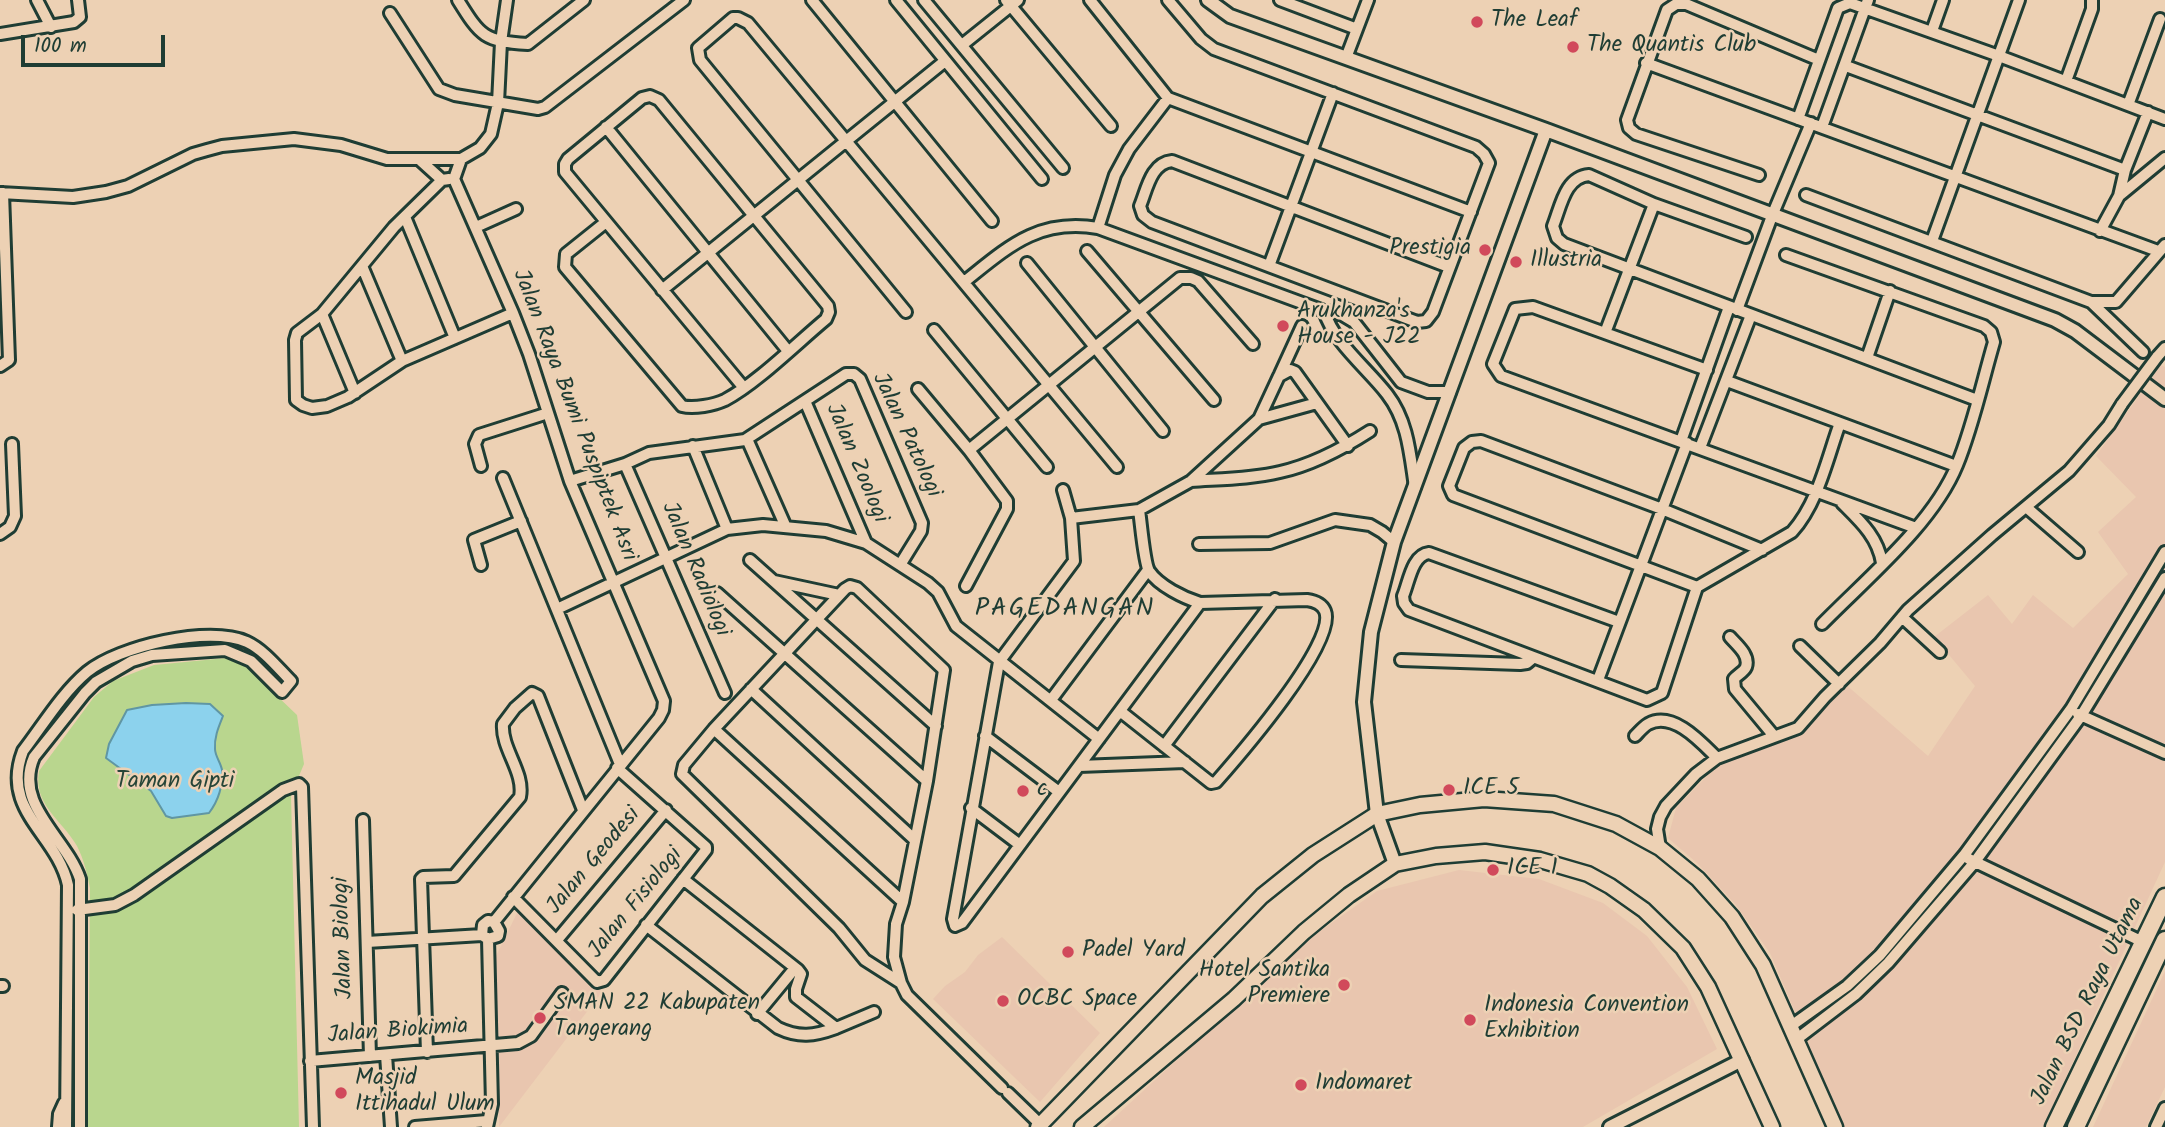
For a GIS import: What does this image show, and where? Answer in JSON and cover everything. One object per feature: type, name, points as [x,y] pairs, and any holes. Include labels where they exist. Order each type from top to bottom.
[{"type":"main road","points":[[1039,1126],[1262,896],[1313,855],[1377,814],[1420,805],[1484,799],[1554,804],[1616,824],[1660,848],[1698,879],[1732,917],[1763,965],[1835,1127]]},
{"type":"main road","points":[[1082,1127],[1234,999],[1333,907],[1395,864],[1436,856],[1485,852],[1540,860],[1588,874],[1610,886],[1644,911],[1682,948],[1708,987],[1772,1127]]},
{"type":"main road","name":"Jalan BSD Raya Utama","points":[[2054,1127],[2165,897]]},
{"type":"main road","name":"Jalan BSD Raya Utama","points":[[2076,1127],[2165,940]]},
{"type":"main road","points":[[2084,1064],[2101,1072]]},
{"type":"street","points":[[37,0],[51,27]]},
{"type":"street","points":[[2,30],[51,27],[78,20],[78,0]]},
{"type":"street","points":[[458,0],[477,30],[501,42],[528,44],[584,0]]},
{"type":"street","points":[[0,366],[9,360],[1,193],[73,197],[106,192],[128,186],[193,154],[207,150],[294,139],[341,145],[387,159],[461,159],[487,141],[498,103],[501,42],[507,0]]},
{"type":"street","points":[[390,13],[439,89],[455,96],[538,109],[545,107],[684,0]]},
{"type":"street","points":[[812,0],[992,221]]},
{"type":"street","points":[[896,0],[1042,179]]},
{"type":"street","points":[[925,0],[1063,168]]},
{"type":"street","points":[[1090,0],[1168,98],[1471,212]]},
{"type":"street","points":[[1168,0],[1201,39],[1214,49],[1476,147],[1489,163],[1433,312],[1426,321],[1417,322],[1269,267],[1152,222],[1143,215],[1140,206],[1155,169],[1164,162],[1172,161],[1449,267]]},
{"type":"street","points":[[1208,0],[1230,16],[1546,130],[2055,320],[2075,331],[2165,399]]},
{"type":"street","points":[[1280,0],[1357,29]]},
{"type":"street","points":[[1346,58],[1368,0]]},
{"type":"street","points":[[1932,31],[1942,0]]},
{"type":"street","points":[[1931,241],[2019,0]]},
{"type":"street","points":[[2066,81],[2092,9],[2092,0]]},
{"type":"street","points":[[962,46],[1011,2],[1111,126]]},
{"type":"street","points":[[1798,118],[1838,8],[1850,3],[1867,4],[2165,119]]},
{"type":"street","points":[[1759,175],[1636,134],[1629,128],[1627,120],[1667,10],[1676,4],[1686,4],[1819,60]]},
{"type":"street","points":[[1822,127],[1867,4]]},
{"type":"street","points":[[906,312],[700,60],[698,48],[733,19],[738,18],[748,23],[1117,467]]},
{"type":"street","points":[[2128,105],[2160,19]]},
{"type":"street","points":[[662,290],[945,61]]},
{"type":"street","points":[[1646,63],[2100,231],[2161,248],[2116,302],[2091,302],[1806,195]]},
{"type":"street","points":[[1846,66],[2125,170]]},
{"type":"street","points":[[1269,267],[1333,93]]},
{"type":"street","points":[[606,222],[566,254],[565,267],[682,406],[689,408],[722,402],[744,388],[827,319],[829,309],[659,100],[650,96],[642,97],[606,127],[565,164],[565,172],[744,388]]},
{"type":"street","points":[[1098,228],[1115,175],[1129,149],[1168,98]]},
{"type":"street","points":[[2100,231],[2119,196],[2125,170],[2148,112]]},
{"type":"street","points":[[1598,680],[1662,509],[1707,370],[1811,123]]},
{"type":"street","points":[[606,127],[788,351]]},
{"type":"street","points":[[1395,864],[1377,814],[1364,702],[1371,632],[1394,542],[1546,130]]},
{"type":"street","points":[[2119,196],[2165,158]]},
{"type":"street","points":[[461,159],[454,179],[442,180],[362,265],[322,314],[297,333],[296,400],[303,405],[318,408],[327,406],[355,393],[402,361],[513,313]]},
{"type":"street","points":[[421,161],[442,180]]},
{"type":"street","points":[[1746,237],[1654,204],[1589,175],[1578,176],[1570,182],[1553,226],[1557,238],[1564,244],[1977,400]]},
{"type":"street","name":"Jalan Raya Bumi Puspiptek Asri","points":[[454,179],[513,313],[570,481],[664,701],[659,718],[494,922],[488,921],[483,925],[485,937]]},
{"type":"street","points":[[1605,333],[1654,204]]},
{"type":"street","points":[[476,228],[516,209]]},
{"type":"street","points":[[405,217],[455,338]]},
{"type":"street","points":[[964,282],[1012,243],[1027,235],[1066,225],[1098,228],[1324,311],[1339,313],[1354,322],[1401,382],[1428,392],[1450,392]]},
{"type":"street","points":[[1087,251],[1214,400]]},
{"type":"street","points":[[1786,256],[1984,326],[1991,332],[1994,342],[1956,467],[1937,502],[1916,528],[1822,624]]},
{"type":"street","points":[[1027,263],[1163,431]]},
{"type":"street","points":[[362,265],[402,361]]},
{"type":"street","points":[[969,450],[1174,280],[1191,278],[1198,281],[1253,344]]},
{"type":"street","points":[[1867,358],[1890,291]]},
{"type":"street","points":[[2091,302],[2143,352]]},
{"type":"street","points":[[1707,370],[1533,307],[1515,309],[1493,364],[1501,376],[1916,528]]},
{"type":"street","points":[[1324,311],[1326,319],[1388,396],[1403,422],[1410,448],[1415,487]]},
{"type":"street","points":[[322,314],[355,393]]},
{"type":"street","points":[[1700,448],[1751,315]]},
{"type":"street","points":[[1071,518],[1139,510],[1191,481],[1259,419],[1302,326]]},
{"type":"street","points":[[934,330],[1047,467]]},
{"type":"street","points":[[1660,848],[1657,829],[1666,806],[1696,774],[1717,758],[1798,728],[1902,617],[1992,535],[2069,471],[2109,425],[2161,353]]},
{"type":"street","points":[[1279,376],[1285,371],[1295,372],[1348,446]]},
{"type":"street","name":"Jalan Patologi","points":[[570,481],[625,464],[649,453],[747,439],[846,374],[854,374],[860,379],[922,523],[921,531],[900,565]]},
{"type":"street","points":[[1727,381],[1956,467]]},
{"type":"street","points":[[1388,396],[1401,382]]},
{"type":"street","points":[[918,389],[1007,501],[1007,509],[966,586]]},
{"type":"street","name":"Jalan Zoologi","points":[[804,401],[866,543]]},
{"type":"street","points":[[1259,419],[1317,403]]},
{"type":"street","points":[[481,466],[475,444],[479,435],[548,413]]},
{"type":"street","points":[[1619,622],[1436,555],[1424,554],[1418,558],[1404,596],[1404,603],[1409,610],[1647,700],[1662,693],[1697,587],[1792,532],[1807,513],[1840,423]]},
{"type":"street","points":[[1191,481],[1279,472],[1348,446],[1370,431]]},
{"type":"street","points":[[747,439],[785,526]]},
{"type":"street","points":[[1697,587],[1453,495],[1449,486],[1464,448],[1472,442],[1481,442],[1662,509],[1762,550]]},
{"type":"street","points":[[0,453],[12,444],[15,516],[9,527],[0,534]]},
{"type":"street","points":[[692,446],[727,529]]},
{"type":"street","name":"Jalan Radiologi","points":[[625,464],[725,693]]},
{"type":"street","points":[[503,478],[619,766]]},
{"type":"street","points":[[1063,490],[1071,518],[1074,561],[999,662],[971,808],[953,919],[955,926],[962,923],[1200,603]]},
{"type":"street","points":[[1840,502],[1880,548],[1882,563]]},
{"type":"street","points":[[2026,507],[2078,552]]},
{"type":"street","points":[[1051,701],[1148,570],[1139,510]]},
{"type":"street","points":[[1199,544],[1270,543],[1335,520],[1370,525],[1394,542]]},
{"type":"street","points":[[481,565],[474,540],[521,521]]},
{"type":"street","points":[[557,609],[727,529],[763,525],[826,531],[866,543],[938,592],[956,626],[1099,739]]},
{"type":"street","points":[[1884,959],[1965,855],[2071,709],[2165,552]]},
{"type":"street","points":[[750,560],[936,726]]},
{"type":"street","points":[[1120,711],[1211,783],[1216,782],[1249,745],[1318,645],[1326,620],[1322,606],[1307,600],[1200,603],[1186,598],[1148,570]]},
{"type":"street","points":[[1794,1032],[1847,986],[1884,959],[1974,863],[2081,716],[2165,578]]},
{"type":"street","points":[[773,581],[839,595]]},
{"type":"street","points":[[901,984],[894,947],[896,924],[903,902],[927,781],[944,676],[942,665],[857,588],[850,586],[714,730],[684,765],[684,778],[839,928],[864,960],[901,984],[917,1007],[1039,1126]]},
{"type":"street","points":[[717,593],[927,781]]},
{"type":"street","points":[[1164,746],[1275,599]]},
{"type":"street","points":[[1902,617],[1940,652]]},
{"type":"street","points":[[66,1127],[66,878],[20,809],[14,793],[16,763],[75,684],[88,671],[106,660],[148,643],[209,637],[246,642],[260,651],[291,681],[282,692],[251,661],[225,650],[152,656],[132,661],[96,682],[34,757],[29,769],[32,801],[80,879],[80,1127]]},
{"type":"street","points":[[1730,638],[1743,651],[1746,663],[1745,669],[1734,679],[1735,689],[1774,736]]},
{"type":"street","points":[[1800,646],[1839,684]]},
{"type":"street","points":[[1401,660],[1520,664],[1533,658]]},
{"type":"street","points":[[751,689],[915,840]]},
{"type":"street","points":[[427,1052],[422,878],[454,876],[520,797],[521,788],[503,724],[532,693],[538,696],[583,810]]},
{"type":"street","points":[[2071,709],[2081,716],[2165,753]]},
{"type":"street","points":[[1635,736],[1648,724],[1660,720],[1696,737],[1717,758]]},
{"type":"street","points":[[714,730],[903,902]]},
{"type":"street","points":[[985,736],[1059,792]]},
{"type":"street","points":[[1079,766],[1185,762]]},
{"type":"street","name":"Jalan Fisiologi","points":[[513,897],[599,983],[604,980],[705,854],[706,847],[619,766]]},
{"type":"street","points":[[67,911],[115,905],[134,895],[283,790],[299,784],[302,787],[313,1127]]},
{"type":"street","points":[[971,808],[1020,845]]},
{"type":"street","name":"Jalan Geodesi","points":[[557,940],[666,810]]},
{"type":"street","name":"Jalan Biologi","points":[[363,820],[370,1056]]},
{"type":"street","points":[[1965,855],[1974,863],[2143,942]]},
{"type":"street","points":[[683,879],[795,968],[801,974],[796,997],[836,1028]]},
{"type":"street","points":[[646,925],[757,1014],[790,1034],[811,1036],[874,1012]]},
{"type":"street","points":[[367,942],[485,937],[492,1104],[487,1124],[415,1127]]},
{"type":"street","points":[[757,1014],[795,968]]},
{"type":"street","name":"Jalan Biokimia","points":[[310,1060],[511,1045],[529,1038],[562,993]]},
{"type":"street","points":[[386,1055],[391,1127]]},
{"type":"street","points":[[1610,1127],[1742,1060]]},
{"type":"street","points":[[58,1127],[59,1114],[66,1101]]},
{"type":"street","points":[[2156,1127],[2164,1114]]},
{"type":"shaded area","points":[[2161,365],[2165,367],[2165,862],[2043,1127],[1844,1127],[1770,953],[1736,905],[1697,863],[1668,838],[1676,808],[1709,774],[1729,759],[1771,740],[1801,736],[1844,683],[1928,756],[1975,686],[1934,637],[1988,595],[2012,624],[2033,595],[2073,628],[2128,574],[2098,532],[2136,497],[2096,456]]},
{"type":"shaded area","points":[[1459,870],[1539,879],[1603,903],[1647,936],[1687,987],[1717,1049],[1583,1127],[1104,1127],[1306,941],[1377,891]]},
{"type":"shaded area","name":"SMAN 22 Kabupaten Tangerang","points":[[518,911],[602,992],[499,1127],[496,956]]},
{"type":"shaded area","points":[[1002,937],[1100,1033],[1040,1102],[933,999],[945,986],[965,972],[978,955]]},
{"type":"shaded area","points":[[2165,971],[2165,1087],[2146,1127],[2093,1127]]},
{"type":"green space","name":"Taman Gipti","points":[[226,658],[239,662],[251,671],[297,715],[304,764],[291,795],[299,1127],[88,1127],[90,888],[77,846],[44,803],[38,783],[39,771],[94,697],[113,681],[154,665]]},
{"type":"water","points":[[186,703],[210,704],[223,716],[215,745],[222,770],[222,782],[209,813],[172,818],[166,816],[151,791],[106,758],[109,744],[127,710]]},
{"type":"place","name":"The Leaf","points":[[1477,22]]},
{"type":"place","name":"The Quantis Club","points":[[1573,47]]},
{"type":"place","name":"Prestigia","points":[[1485,250]]},
{"type":"place","name":"Illustria","points":[[1516,262]]},
{"type":"place","name":"Arukhanza's House - J22","points":[[1283,326]]},
{"type":"place","name":"ICE 5","points":[[1449,790]]},
{"type":"place","name":"c","points":[[1023,791]]},
{"type":"place","name":"ICE 1","points":[[1493,870]]},
{"type":"place","name":"Padel Yard","points":[[1068,952]]},
{"type":"place","name":"Hotel Santika Premiere","points":[[1344,985]]},
{"type":"place","name":"OCBC Space","points":[[1003,1001]]},
{"type":"place","name":"SMAN 22 Kabupaten Tangerang","points":[[540,1018]]},
{"type":"place","name":"Indonesia Convention Exhibition","points":[[1470,1020]]},
{"type":"place","name":"Indomaret","points":[[1301,1085]]},
{"type":"place","name":"Masjid Ittihadul Ulum","points":[[341,1093]]},
{"type":"district","name":"PAGEDANGAN","points":[[1065,611]]}]
